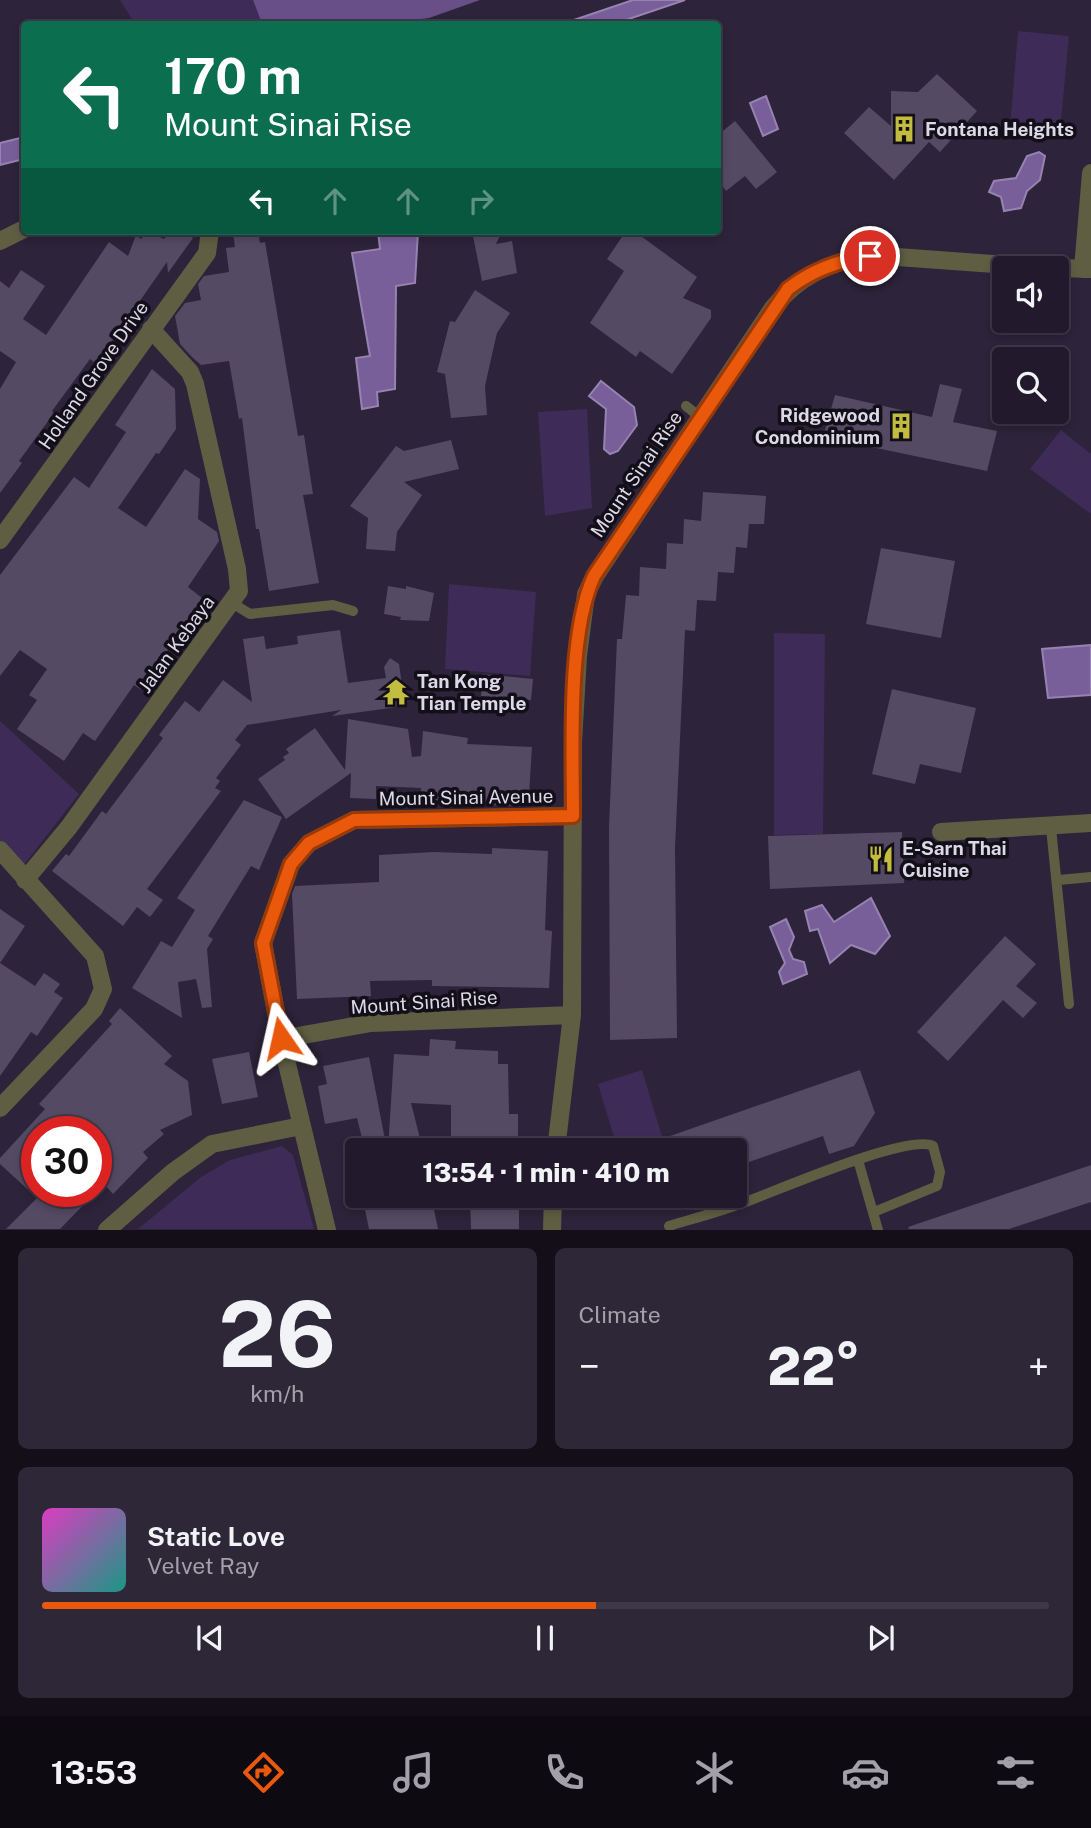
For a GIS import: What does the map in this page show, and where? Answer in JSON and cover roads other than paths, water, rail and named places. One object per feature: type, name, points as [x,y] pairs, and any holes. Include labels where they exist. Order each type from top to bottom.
[{"type":"street","points":[[1069,268],[1087,269],[1091,173]]},
{"type":"street","points":[[0,241],[21,230]]},
{"type":"street","name":"Holland Grove Drive","points":[[0,540],[206,253],[210,235]]},
{"type":"street","name":"Mount Sinai Rise","points":[[557,1138],[572,1015],[573,730],[586,594],[605,557],[693,411],[788,289],[802,278],[844,260],[870,256],[992,264]]},
{"type":"street","name":"Jalan Kebaya","points":[[25,880],[69,827],[239,590],[237,569],[195,384],[190,372],[151,329]]},
{"type":"street","name":"Mount Sinai Avenue","points":[[327,1230],[281,1038],[263,943],[291,864],[309,843],[354,820],[573,816]]},
{"type":"street","points":[[941,831],[1051,828],[1091,823]]},
{"type":"street","points":[[0,850],[95,956],[103,989],[94,1009],[0,1108]]},
{"type":"street","name":"Mount Sinai Rise","points":[[281,1038],[371,1023],[572,1015]]},
{"type":"street","points":[[107,1230],[173,1172],[212,1144],[301,1126]]},
{"type":"street","points":[[552,1230],[553,1208]]},
{"type":"lane","points":[[232,603],[250,614],[333,605],[353,611]]},
{"type":"lane","points":[[1051,828],[1059,880],[1069,1004]]},
{"type":"lane","points":[[1059,880],[1091,877]]},
{"type":"lane","points":[[669,1226],[738,1205],[858,1160],[921,1142],[933,1146],[940,1172],[937,1186],[874,1212]]},
{"type":"lane","points":[[858,1160],[878,1230]]},
{"type":"place","name":"Fontana Heights","points":[[904,129]]},
{"type":"place","name":"Ridgewood Condominium","points":[[901,426]]},
{"type":"place","name":"Tan Kong Tian Temple","points":[[396,692]]},
{"type":"place","name":"E-Sarn Thai Cuisine","points":[[881,859]]}]
